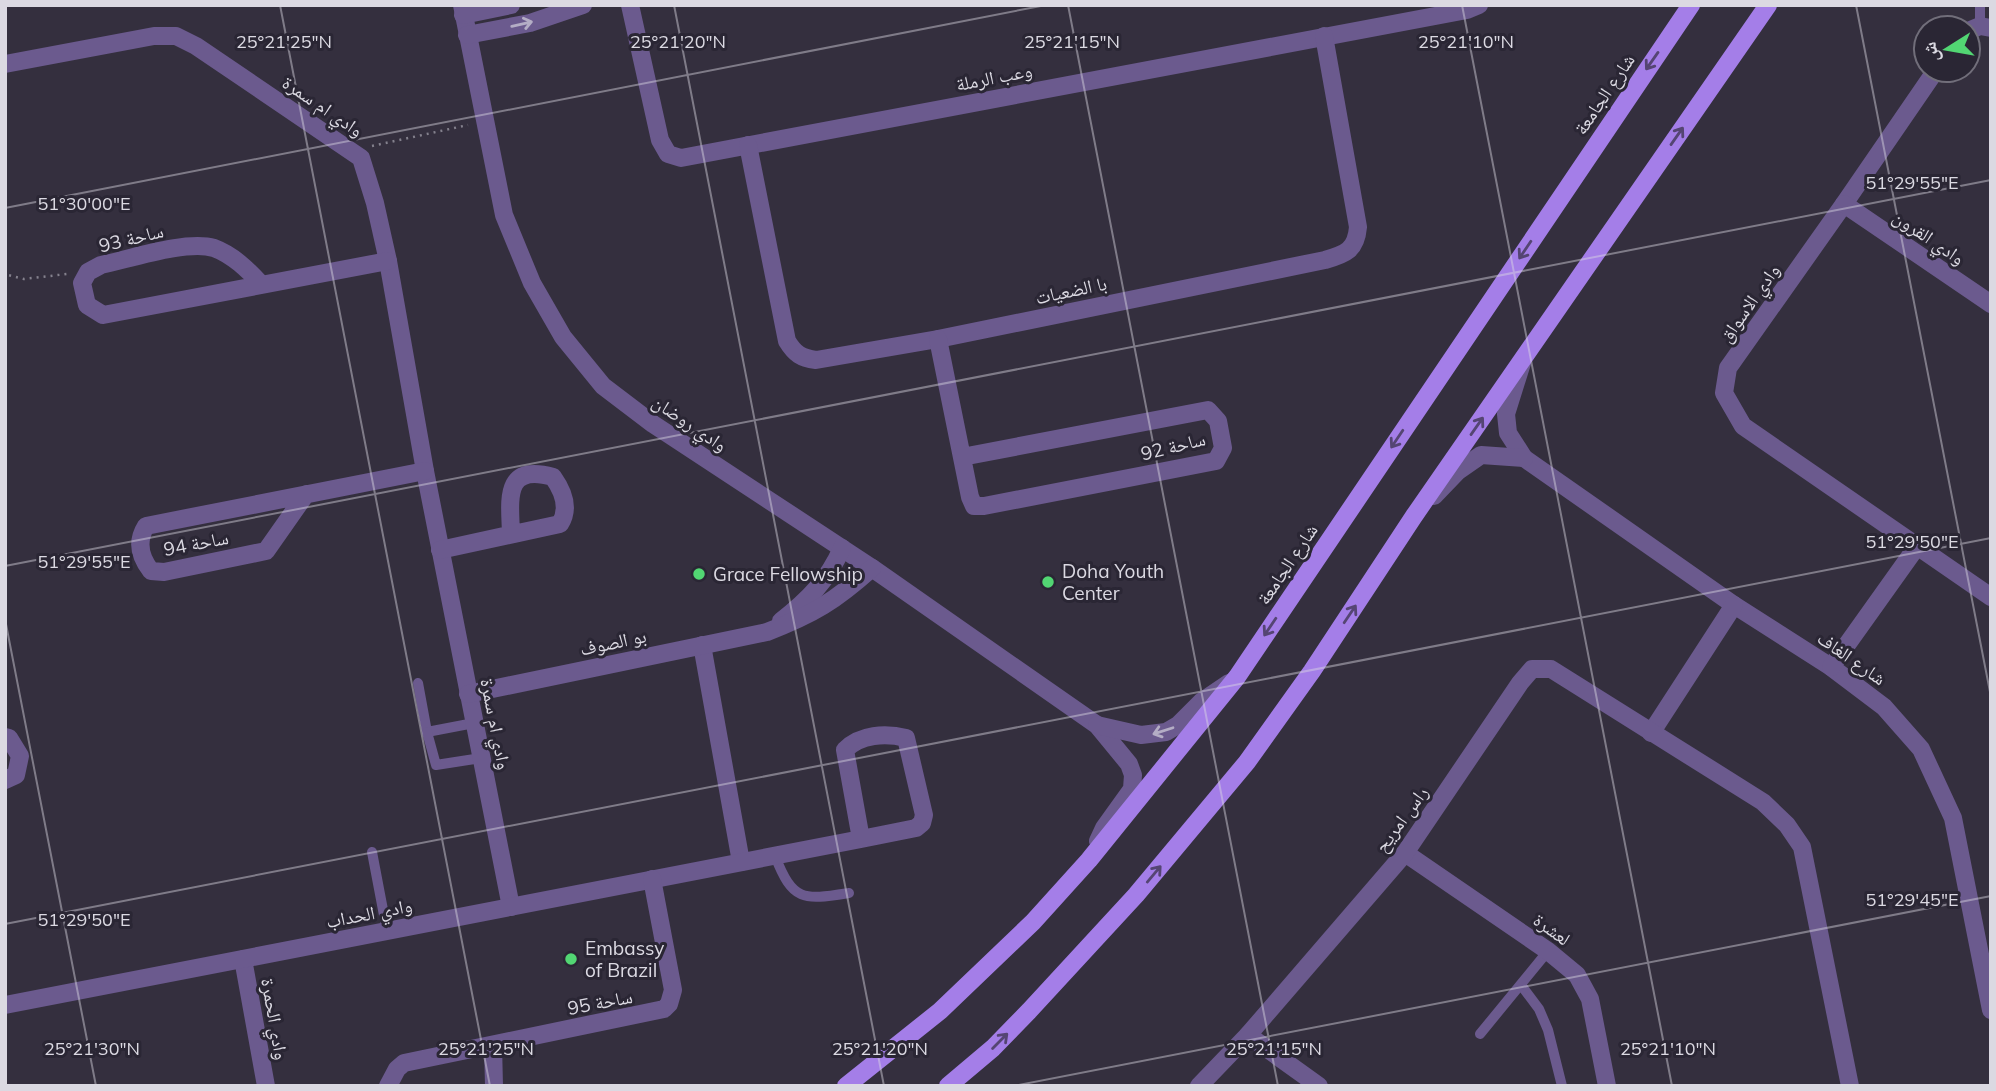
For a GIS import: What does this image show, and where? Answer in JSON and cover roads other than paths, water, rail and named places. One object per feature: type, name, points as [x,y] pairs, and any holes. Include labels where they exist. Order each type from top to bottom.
[{"type":"main road","name":"شارع الجامعة","points":[[846,1086],[940,1012],[1033,922],[1089,860],[1237,677],[1691,5]]},
{"type":"main road","points":[[948,1086],[993,1048],[1029,1011],[1136,895],[1247,762],[1768,5]]},
{"type":"street","points":[[462,10],[511,5]]},
{"type":"street","name":"وعب الرملة","points":[[630,5],[660,140],[668,154],[681,158],[1467,10],[1479,5]]},
{"type":"street","points":[[467,35],[530,23],[573,6]]},
{"type":"street","name":"وادي روضان","points":[[462,10],[504,215],[532,283],[563,337],[603,386],[653,424],[872,568],[1097,725],[1129,764],[1133,775],[1132,789],[1104,828],[1089,860]]},
{"type":"street","name":"وادي ام سمرة","points":[[5,65],[154,36],[176,36],[196,46],[360,158],[375,203],[388,261],[440,550],[512,907]]},
{"type":"street","name":"با الضعيات","points":[[748,145],[787,341],[795,353],[804,358],[816,359],[938,339],[1325,260],[1349,250],[1357,240],[1358,227],[1324,36]]},
{"type":"street","name":"وادي الاسواق","points":[[1926,84],[1728,368],[1724,393],[1743,426],[1991,597]]},
{"type":"street","name":"وادي القرون","points":[[1844,205],[1991,304]]},
{"type":"street","name":"ساحة 93","points":[[261,284],[242,264],[214,248],[189,246],[101,265],[88,272],[82,284],[87,305],[103,315],[388,261]]},
{"type":"street","name":"ساحة 92","points":[[938,339],[970,498],[974,506],[1216,460],[1223,448],[1218,421],[1208,410],[962,457]]},
{"type":"street","name":"شارع الغاف","points":[[1524,358],[1506,414],[1508,433],[1524,458],[1734,605],[1831,667],[1884,707],[1921,749],[1953,818],[1991,1009]]},
{"type":"street","points":[[1415,516],[1458,471],[1481,455],[1524,458]]},
{"type":"street","name":"ساحة 94","points":[[306,495],[266,551],[164,572],[151,571],[143,561],[139,541],[146,526],[425,471]]},
{"type":"street","points":[[440,550],[511,534]]},
{"type":"street","points":[[1831,667],[1918,545]]},
{"type":"street","name":"بو الصوف","points":[[767,632],[807,601],[832,571],[842,548]]},
{"type":"street","name":"بو الصوف","points":[[468,694],[767,632],[807,617],[830,603],[872,568]]},
{"type":"street","points":[[1651,733],[1734,605]]},
{"type":"street","points":[[702,645],[741,862]]},
{"type":"street","name":"راس امريح","points":[[1199,1086],[1248,1035],[1405,853],[1520,683],[1532,669],[1551,669],[1763,802],[1787,825],[1802,847],[1850,1086]]},
{"type":"street","name":"وادي روضان","points":[[1097,725],[1141,735],[1166,732],[1237,677]]},
{"type":"street","name":"وادي الحداب","points":[[5,1005],[775,856],[861,839],[916,828],[922,823],[924,814],[906,738],[885,734],[873,736],[853,743],[845,750],[861,839]]},
{"type":"street","points":[[5,737],[9,738],[20,756],[16,775],[5,780]]},
{"type":"street","name":"لعشرة","points":[[1405,853],[1548,951],[1577,975],[1590,999],[1607,1086]]},
{"type":"street","name":"ساحة 95","points":[[388,1086],[397,1069],[404,1063],[657,1012],[670,1004],[673,990],[652,879]]},
{"type":"street","name":"وادي الحمرة","points":[[243,959],[266,1086]]},
{"type":"street","points":[[1248,1035],[1319,1086]]},
{"type":"street","points":[[494,1045],[494,1086]]},
{"type":"lane","points":[[418,683],[436,765],[481,758]]},
{"type":"lane","points":[[427,732],[474,723]]},
{"type":"lane","points":[[373,852],[387,931]]},
{"type":"lane","points":[[775,856],[784,880],[797,893],[815,898],[849,893]]},
{"type":"lane","points":[[1480,1034],[1548,951]]},
{"type":"lane","points":[[1521,985],[1539,1009],[1548,1030],[1562,1086]]},
{"type":"place","name":"Grace Fellowship","points":[[699,574]]},
{"type":"place","name":"Doha Youth Center","points":[[1048,582]]},
{"type":"place","name":"Embassy of Brazil","points":[[571,959]]}]
